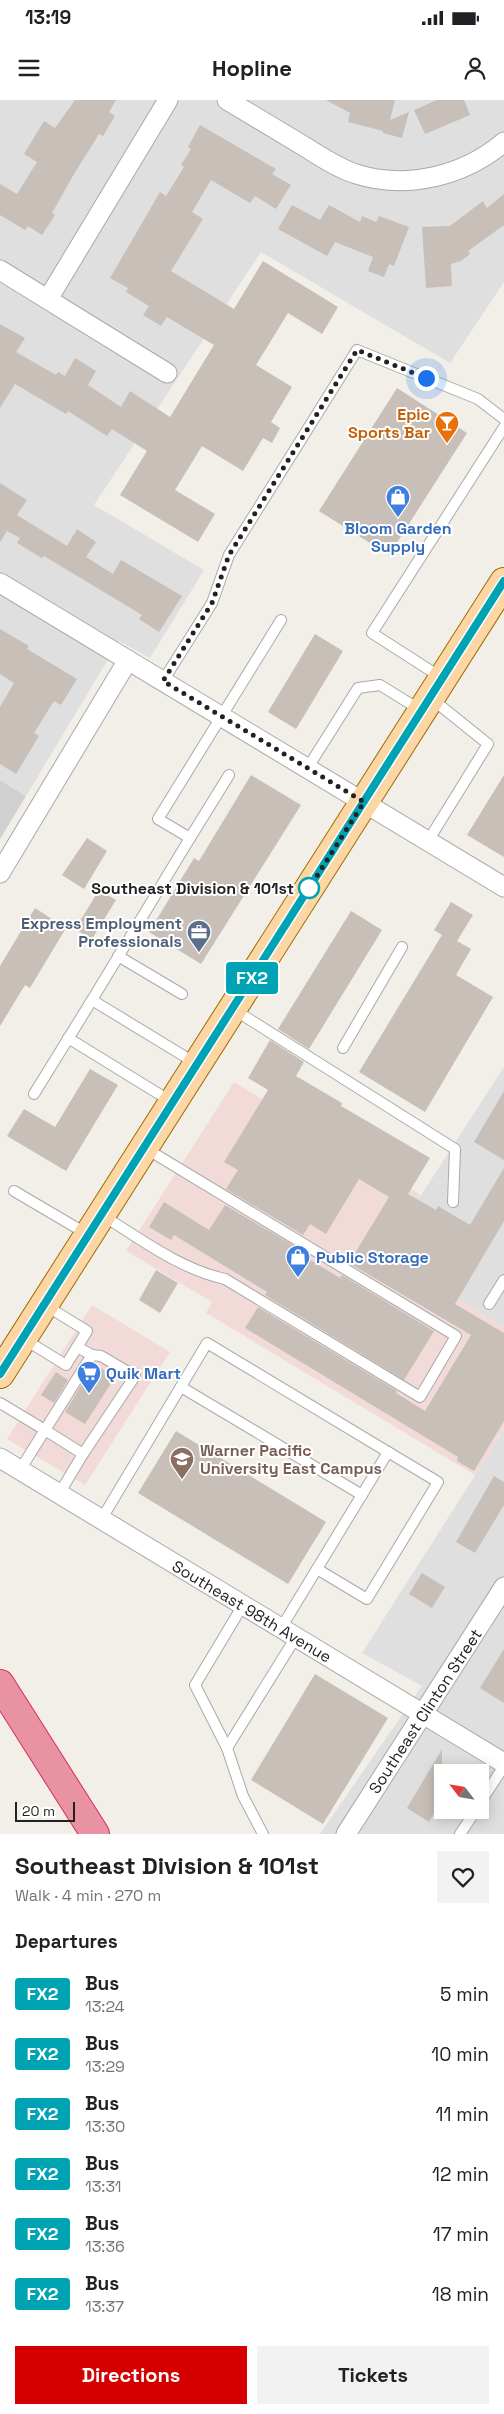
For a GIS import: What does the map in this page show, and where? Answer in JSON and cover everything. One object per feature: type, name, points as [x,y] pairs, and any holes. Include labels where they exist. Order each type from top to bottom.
[{"type":"highway","points":[[0,1684],[95,1834]]},
{"type":"main road","points":[[0,1373],[504,582]]},
{"type":"street","points":[[48,299],[168,100]]},
{"type":"street","points":[[227,100],[333,164],[356,174],[378,179],[404,181],[452,173],[477,162],[504,142]]},
{"type":"street","points":[[0,270],[167,373]]},
{"type":"street","points":[[0,583],[504,887]]},
{"type":"street","points":[[0,873],[128,660]]},
{"type":"street","name":"Southeast 98th Avenue","points":[[0,1458],[504,1764]]},
{"type":"street","name":"Southeast Clinton Street","points":[[346,1834],[504,1587]]},
{"type":"lane","points":[[163,681],[212,603],[229,555],[357,350],[478,398],[504,418]]},
{"type":"lane","points":[[428,841],[488,744],[431,696],[372,633],[504,427]]},
{"type":"lane","points":[[190,838],[158,819],[280,620]]},
{"type":"lane","points":[[307,768],[358,688],[380,685],[431,696]]},
{"type":"lane","points":[[34,1094],[229,775]]},
{"type":"lane","points":[[343,1048],[402,947]]},
{"type":"lane","points":[[118,956],[182,994]]},
{"type":"lane","points":[[92,1000],[197,1064]]},
{"type":"lane","points":[[232,1008],[455,1149],[453,1202]]},
{"type":"lane","points":[[68,1038],[173,1102]]},
{"type":"lane","points":[[14,1191],[203,1274],[225,1279],[420,1397],[456,1336],[144,1147]]},
{"type":"lane","points":[[489,1304],[504,1280]]},
{"type":"lane","points":[[23,1338],[66,1364],[87,1331],[44,1304]]},
{"type":"lane","points":[[101,1520],[208,1343],[438,1482],[368,1599],[317,1569]]},
{"type":"lane","points":[[59,1494],[135,1376],[101,1356],[92,1355],[77,1346]]},
{"type":"lane","points":[[20,1470],[92,1355]]},
{"type":"lane","points":[[181,1387],[362,1495]]},
{"type":"lane","points":[[0,1402],[83,1454]]},
{"type":"lane","points":[[227,1748],[289,1633],[317,1569],[388,1452]]},
{"type":"lane","points":[[243,1605],[195,1685],[227,1748],[243,1796],[264,1834]]},
{"type":"lane","points":[[489,1788],[504,1764]]},
{"type":"lane","points":[[460,1834],[470,1819]]},
{"type":"shaded area","points":[[0,100],[504,100],[504,282],[450,363],[261,252],[94,505],[204,570],[150,658],[119,641],[26,796],[0,780]]},
{"type":"shaded area","points":[[0,780],[26,796],[0,839]]},
{"type":"shaded area","points":[[504,1067],[504,1327],[383,1254]]},
{"type":"shaded area","name":"Public Storage","points":[[234,1082],[421,1195],[383,1254],[504,1327],[504,1430],[475,1475],[206,1313],[212,1302],[126,1251]]},
{"type":"shaded area","points":[[92,1305],[170,1352],[85,1485],[7,1439]]},
{"type":"shaded area","points":[[504,1430],[504,1834],[320,1834],[422,1686],[362,1653]]},
{"type":"building","points":[[75,100],[116,100],[109,112],[115,116],[103,136],[99,134],[74,174],[52,213],[55,215],[42,235],[28,226],[25,230],[0,215],[0,184],[17,194],[37,162],[24,154],[44,121],[55,128]]},
{"type":"building","points":[[326,100],[395,100],[390,120],[409,112],[402,138],[348,122],[350,113]]},
{"type":"building","points":[[437,100],[464,100],[470,115],[425,134],[414,110]]},
{"type":"building","points":[[200,125],[276,169],[272,174],[291,185],[276,209],[255,196],[250,203],[211,180],[192,212],[203,219],[171,271],[234,309],[263,261],[338,307],[322,334],[288,313],[256,365],[292,387],[271,422],[280,428],[272,443],[263,438],[243,471],[202,446],[175,490],[215,514],[198,542],[120,495],[147,451],[112,429],[107,436],[68,411],[66,414],[15,384],[0,408],[0,324],[25,338],[16,352],[56,375],[58,372],[65,376],[75,358],[96,371],[88,385],[121,407],[130,391],[170,417],[214,345],[167,317],[161,326],[143,315],[149,306],[126,292],[128,288],[110,278],[160,192],[166,196],[184,167],[181,165],[191,149],[188,147]]},
{"type":"building","points":[[504,194],[504,225],[468,251],[470,254],[461,261],[451,264],[452,286],[426,288],[422,227],[450,226],[483,201],[487,208]]},
{"type":"building","points":[[292,205],[320,220],[329,205],[360,222],[362,216],[376,222],[379,216],[409,227],[394,266],[389,264],[384,277],[368,271],[373,257],[335,242],[327,256],[278,229]]},
{"type":"building","points":[[397,388],[467,433],[389,555],[319,511]]},
{"type":"building","points":[[0,483],[27,500],[17,515],[67,546],[77,529],[96,542],[86,557],[113,574],[121,560],[182,596],[159,632],[139,619],[142,615],[44,556],[42,558],[17,543],[20,538],[7,531],[0,542]]},
{"type":"building","points":[[0,629],[29,646],[27,649],[77,679],[61,705],[54,701],[34,733],[39,736],[16,774],[0,764],[0,707],[14,683],[0,674]]},
{"type":"building","points":[[315,634],[343,651],[296,729],[268,712]]},
{"type":"building","points":[[251,775],[301,805],[201,964],[149,932],[194,858],[199,861]]},
{"type":"building","points":[[504,775],[504,857],[467,835]]},
{"type":"building","points":[[87,838],[107,851],[84,889],[62,875]]},
{"type":"building","points":[[99,890],[116,900],[92,939],[75,929]]},
{"type":"building","points":[[451,902],[473,915],[457,941],[471,949],[456,975],[493,997],[425,1112],[359,1072],[442,935],[434,930]]},
{"type":"building","points":[[35,908],[66,928],[30,988],[25,985],[0,1026],[0,966]]},
{"type":"building","points":[[351,911],[382,930],[309,1049],[278,1029]]},
{"type":"building","points":[[270,1040],[304,1062],[296,1076],[342,1103],[341,1106],[430,1158],[408,1194],[436,1210],[438,1206],[470,1225],[504,1168],[504,1221],[455,1304],[504,1333],[504,1421],[474,1471],[457,1461],[458,1457],[245,1328],[258,1307],[397,1391],[396,1393],[425,1411],[471,1335],[349,1263],[389,1197],[359,1179],[326,1234],[310,1224],[303,1235],[226,1189],[238,1170],[224,1162],[268,1090],[248,1078]]},
{"type":"building","points":[[90,1069],[118,1085],[66,1171],[7,1136],[24,1109],[55,1127]]},
{"type":"building","points":[[504,1091],[504,1160],[474,1142]]},
{"type":"building","points":[[164,1202],[209,1230],[225,1205],[296,1247],[294,1250],[340,1278],[342,1275],[434,1331],[404,1380],[265,1295],[267,1292],[174,1235],[171,1240],[149,1227]]},
{"type":"building","points":[[156,1270],[178,1283],[160,1313],[139,1300]]},
{"type":"building","name":"Quik Mart","points":[[94,1364],[115,1377],[85,1424],[65,1412]]},
{"type":"building","points":[[56,1372],[68,1380],[54,1403],[41,1395]]},
{"type":"building","points":[[176,1431],[326,1522],[288,1584],[138,1493]]},
{"type":"building","points":[[494,1476],[504,1482],[504,1505],[475,1553],[456,1542]]},
{"type":"building","points":[[422,1573],[445,1587],[432,1608],[409,1594]]},
{"type":"building","points":[[504,1649],[504,1703],[480,1688]]},
{"type":"building","points":[[315,1674],[388,1718],[323,1824],[251,1780]]},
{"type":"building","points":[[442,1749],[442,1764],[434,1764],[434,1814],[429,1822],[407,1808]]},
{"type":"bus line","name":"FX2","points":[[0,1374],[504,581]]},
{"type":"place","name":"Epic Sports Bar","points":[[447,444]]},
{"type":"place","name":"Bloom Garden Supply","points":[[398,518]]},
{"type":"place","name":"Southeast Division & 101st","points":[[309,888]]},
{"type":"place","name":"Express Employment Professionals","points":[[199,953]]},
{"type":"place","name":"Public Storage","points":[[298,1278]]},
{"type":"place","name":"Quik Mart","points":[[89,1394]]},
{"type":"place","name":"Warner Pacific University East Campus","points":[[182,1480]]},
{"type":"route","points":[[309,888],[306,893],[364,802],[163,681],[212,603],[229,555],[357,350],[426,378]]}]
